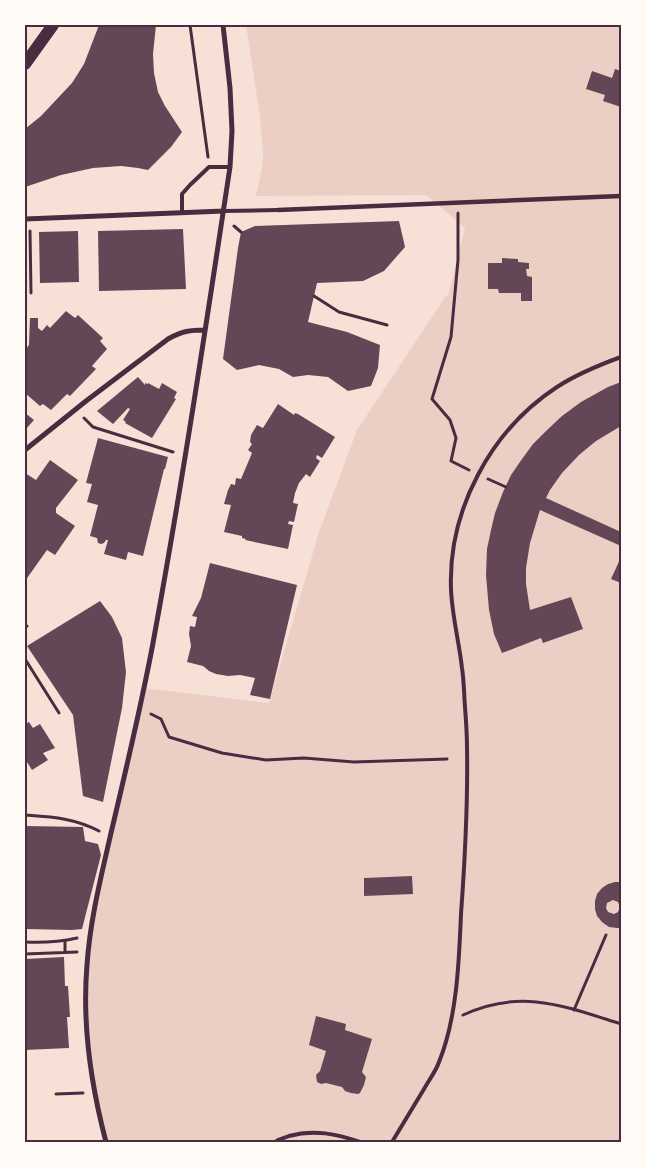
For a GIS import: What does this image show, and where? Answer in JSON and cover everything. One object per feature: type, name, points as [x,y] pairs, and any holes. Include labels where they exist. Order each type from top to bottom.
[{"type":"main road","points":[[25,64],[53,25]]},
{"type":"street","points":[[106,1142],[95,1093],[90,1059],[86,1007],[87,964],[98,886],[139,709],[171,544],[224,212],[230,167],[232,131],[230,88],[223,25]]},
{"type":"street","points":[[278,210],[621,196]]},
{"type":"street","points":[[27,219],[224,212]]},
{"type":"street","points":[[25,450],[80,405],[168,339],[181,332],[205,330]]},
{"type":"lane","points":[[182,213],[182,194],[197,178],[209,167],[230,167]]},
{"type":"lane","points":[[224,212],[278,210]]},
{"type":"lane","points":[[392,1142],[439,1063],[451,1022],[458,968],[466,844],[467,745],[462,668],[452,605],[452,562],[459,523],[467,499],[491,454],[504,435],[527,410],[558,386],[578,375],[621,357]]},
{"type":"lane","points":[[275,1142],[278,1139],[300,1133],[319,1132],[343,1136],[360,1142]]},
{"type":"path","points":[[190,25],[209,167]]},
{"type":"path","points":[[457,204],[458,260],[451,337],[432,399],[450,420],[456,438],[451,462],[506,487]]},
{"type":"path","points":[[27,219],[31,293]]},
{"type":"path","points":[[234,226],[241,232]]},
{"type":"path","points":[[314,296],[339,312],[387,325]]},
{"type":"path","points":[[93,427],[170,450]]},
{"type":"path","points":[[25,659],[59,713]]},
{"type":"path","points":[[139,709],[161,719],[169,737],[222,753],[266,760],[304,758],[354,762],[447,759]]},
{"type":"path","points":[[25,815],[61,818],[86,824],[110,836]]},
{"type":"path","points":[[25,942],[48,943],[82,937],[92,920]]},
{"type":"path","points":[[574,1010],[606,936]]},
{"type":"path","points":[[25,954],[65,952],[65,941]]},
{"type":"path","points":[[451,1022],[489,1005],[526,1001],[541,1002],[621,1024]]},
{"type":"path","points":[[56,1094],[95,1093]]},
{"type":"shaded area","points":[[246,25],[621,25],[621,1142],[106,1142],[100,1120],[86,1015],[92,920],[144,688],[269,703],[319,532],[357,430],[446,296],[448,296],[465,228],[426,195],[256,196],[263,153],[260,117]]},
{"type":"building","points":[[99,25],[156,25],[153,54],[158,92],[182,132],[171,147],[148,170],[121,166],[93,168],[61,175],[25,187],[25,129],[41,116],[72,83],[84,64]]},
{"type":"building","points":[[615,69],[621,71],[621,107],[603,101],[605,95],[586,89],[592,71],[612,78]]},
{"type":"building","points":[[399,221],[405,247],[384,271],[363,281],[317,283],[308,322],[347,332],[380,345],[378,368],[371,386],[348,391],[328,377],[308,375],[293,377],[279,369],[259,365],[237,370],[223,359],[241,232],[255,226]]},
{"type":"building","points":[[183,229],[186,289],[99,291],[98,231]]},
{"type":"building","points":[[78,231],[79,282],[40,283],[39,232]]},
{"type":"building","points":[[502,258],[518,259],[518,262],[529,263],[529,269],[526,269],[527,276],[532,277],[532,301],[521,301],[521,293],[499,293],[498,289],[488,289],[488,263],[502,263]]},
{"type":"building","points":[[66,311],[75,318],[78,315],[103,338],[100,341],[107,349],[92,366],[96,369],[70,396],[67,394],[51,410],[43,404],[40,406],[25,393],[25,350],[29,345],[30,318],[38,318],[38,328],[42,331],[47,325],[50,328]]},
{"type":"building","points":[[138,377],[145,385],[145,383],[148,383],[159,389],[162,383],[177,392],[174,398],[176,399],[152,438],[125,423],[123,420],[130,409],[128,408],[113,424],[97,411]]},
{"type":"building","points":[[621,382],[621,426],[596,441],[579,455],[562,473],[546,498],[621,532],[621,546],[540,510],[530,543],[526,568],[526,584],[530,610],[571,597],[583,629],[543,643],[541,638],[502,653],[494,634],[489,610],[486,575],[487,549],[495,513],[503,492],[511,475],[533,444],[562,416],[581,402]]},
{"type":"building","points":[[278,404],[294,415],[295,413],[298,414],[335,437],[322,458],[317,455],[316,458],[320,461],[310,477],[306,474],[299,483],[293,503],[298,504],[294,522],[289,521],[288,524],[293,525],[288,549],[245,540],[242,536],[224,532],[231,505],[224,504],[231,484],[235,485],[236,478],[241,479],[252,453],[248,450],[252,444],[250,442],[251,435],[257,425],[263,428]]},
{"type":"building","points":[[25,413],[34,420],[25,430]]},
{"type":"building","points":[[98,438],[168,457],[143,556],[128,552],[126,560],[104,554],[108,540],[101,544],[98,543],[97,538],[90,536],[98,505],[87,502],[92,484],[86,483]]},
{"type":"building","points":[[50,460],[78,480],[56,508],[56,513],[75,526],[55,555],[47,550],[25,581],[25,473],[36,480]]},
{"type":"building","points":[[621,557],[621,583],[611,579]]},
{"type":"building","points":[[210,563],[297,585],[270,699],[250,695],[255,678],[216,674],[203,666],[187,662],[191,646],[190,626],[195,627],[197,617],[192,616],[201,598]]},
{"type":"building","points":[[100,601],[112,617],[122,638],[126,672],[122,708],[103,802],[83,796],[73,715],[27,646]]},
{"type":"building","points":[[29,722],[33,728],[40,724],[55,748],[43,753],[48,760],[32,770],[27,762],[25,764],[25,724]]},
{"type":"building","points":[[25,826],[83,827],[85,841],[98,844],[101,855],[82,929],[25,929]]},
{"type":"building","points":[[412,876],[413,894],[364,896],[364,878]]},
{"type":"building","points":[[621,882],[621,928],[609,927],[597,916],[595,901],[597,894],[608,884]],"holes":[[[613,900],[618,902],[620,907],[618,912],[614,914],[608,912],[606,908],[607,903]]]},
{"type":"building","points":[[64,957],[65,986],[68,986],[70,1017],[67,1017],[69,1048],[25,1050],[25,959]]},
{"type":"building","points":[[316,1016],[346,1024],[345,1030],[372,1039],[362,1072],[366,1077],[360,1093],[351,1093],[345,1091],[342,1087],[317,1082],[316,1075],[320,1071],[326,1051],[309,1045]]}]
